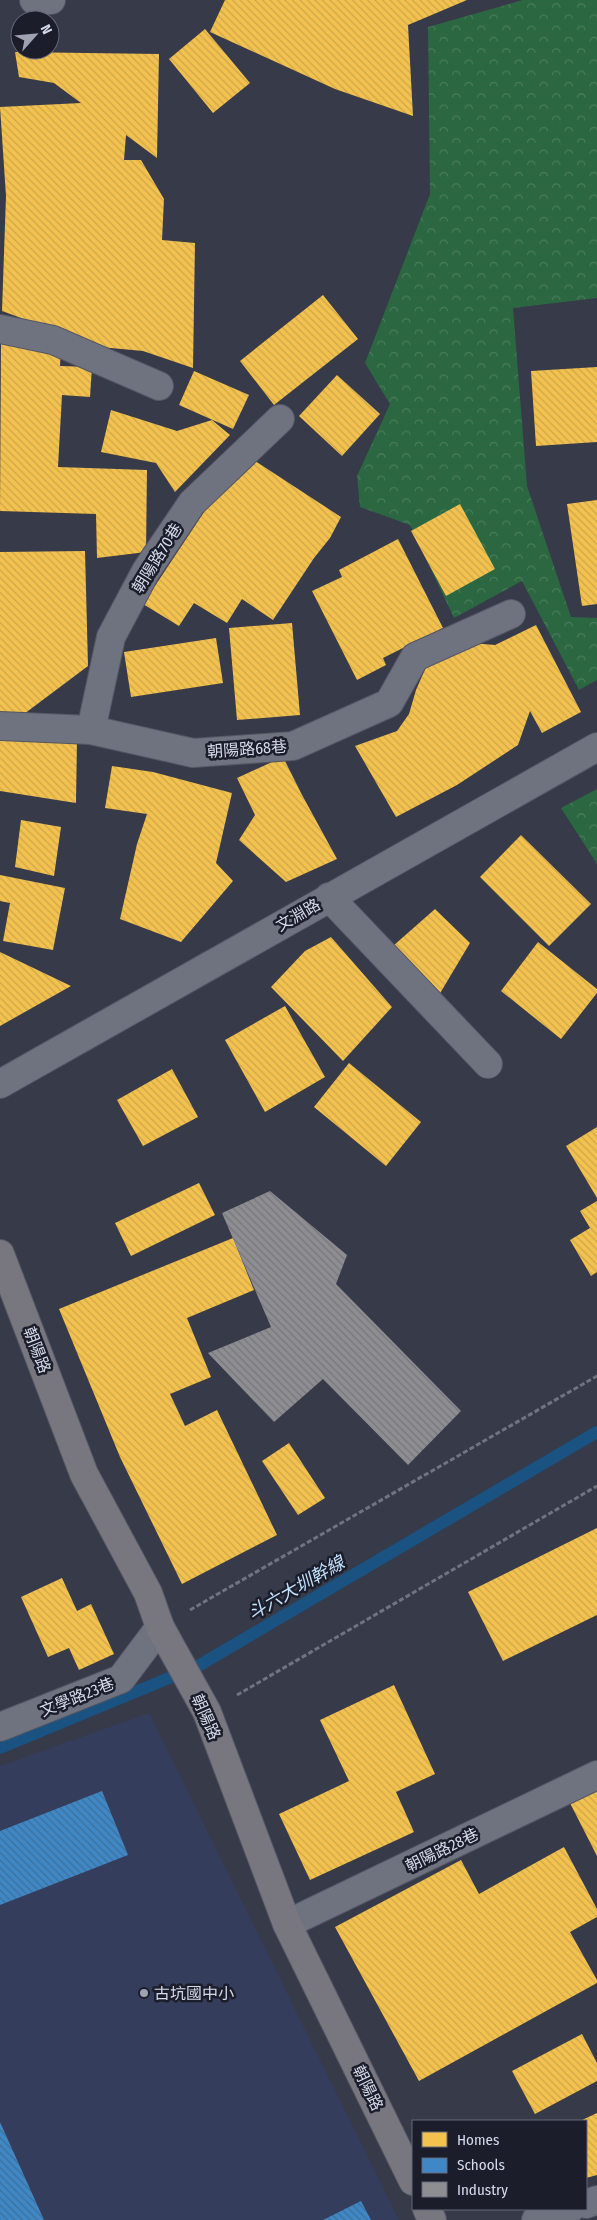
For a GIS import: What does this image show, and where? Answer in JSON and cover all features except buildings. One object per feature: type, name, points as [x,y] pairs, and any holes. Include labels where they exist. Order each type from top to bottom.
[{"type":"main road","name":"朝陽路","points":[[0,1254],[84,1474],[148,1593],[160,1627],[206,1712],[287,1924],[412,2179]]},
{"type":"street","points":[[34,0],[51,0]]},
{"type":"street","points":[[0,329],[54,340],[159,386]]},
{"type":"street","name":"朝陽路70巷","points":[[91,730],[111,637],[146,571],[192,503],[280,419]]},
{"type":"street","name":"朝陽路68巷","points":[[0,726],[91,730],[194,753],[293,746],[389,703],[415,657],[511,614]]},
{"type":"street","name":"文淵路","points":[[0,1084],[597,747]]},
{"type":"street","points":[[329,897],[488,1064]]},
{"type":"street","name":"文學路23巷","points":[[0,1727],[121,1679],[160,1627]]},
{"type":"street","name":"朝陽路28巷","points":[[287,1924],[597,1775]]},
{"type":"street","points":[[536,2220],[567,2210]]},
{"type":"path","points":[[160,1627],[597,1376]]},
{"type":"path","points":[[206,1712],[597,1486]]},
{"type":"shaded area","name":"古坑國中小","points":[[149,1713],[399,2220],[0,2220],[0,1766]]},
{"type":"green space","points":[[523,0],[597,0],[597,298],[513,308],[527,486],[571,617],[597,618],[597,680],[579,690],[522,581],[454,618],[410,525],[360,507],[357,476],[390,404],[365,363],[430,194],[428,27]]},
{"type":"green space","points":[[597,789],[597,864],[561,808]]},
{"type":"waterway","name":"斗六大圳幹線","points":[[0,1748],[198,1666],[597,1432]]},
{"type":"place","name":"古坑國中小","points":[[144,1993]]}]
